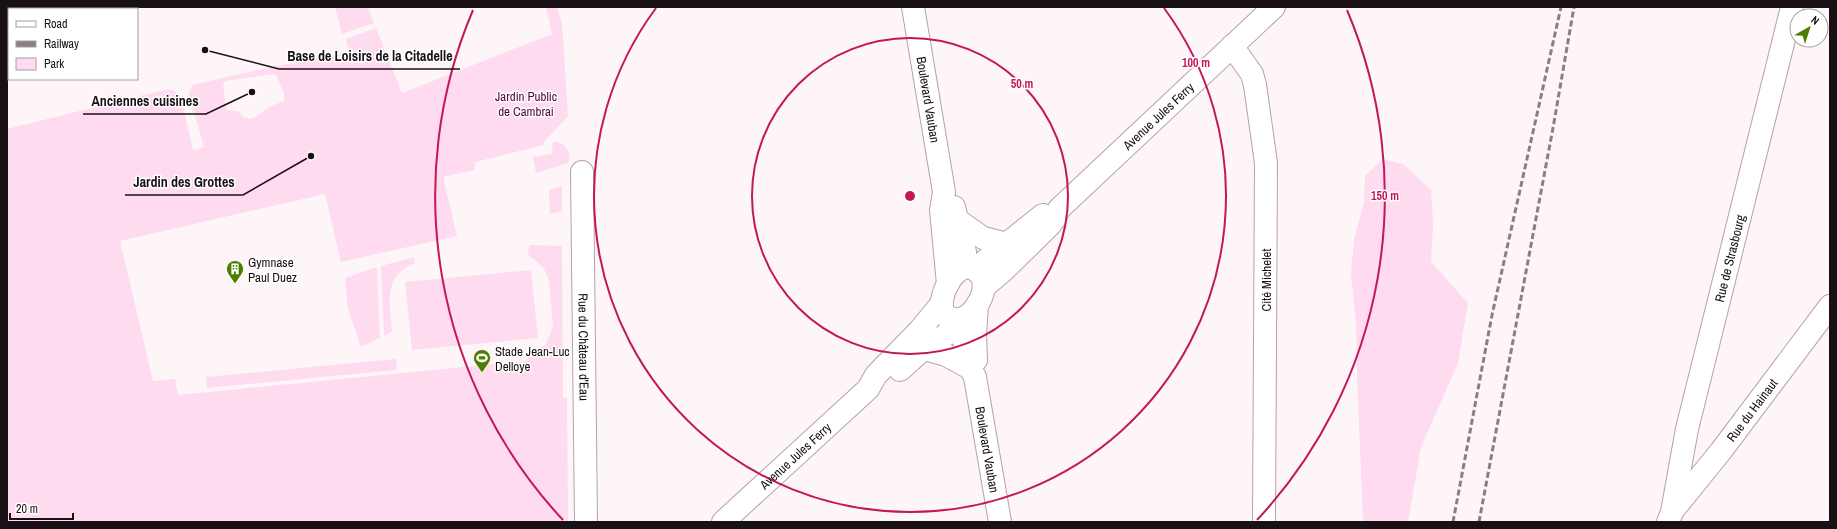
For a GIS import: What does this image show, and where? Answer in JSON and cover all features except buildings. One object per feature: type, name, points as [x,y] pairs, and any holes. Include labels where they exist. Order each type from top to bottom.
[{"type":"street","name":"Boulevard Vauban","points":[[913,7],[944,192],[941,210],[945,294]]},
{"type":"street","name":"Avenue Jules Ferry","points":[[976,282],[1004,270],[1046,228],[1055,218],[1059,209],[1274,7]]},
{"type":"street","name":"Rue de Strasbourg","points":[[1670,517],[1687,429],[1792,7]]},
{"type":"street","name":"Cité Michelet","points":[[1232,46],[1252,74],[1256,85],[1266,163],[1264,522]]},
{"type":"street","name":"Rue du Château d'Eau","points":[[582,172],[586,522]]},
{"type":"street","name":"Boulevard Vauban","points":[[944,192],[952,202],[965,252],[976,282],[975,334],[977,367],[972,372]]},
{"type":"street","name":"Avenue Jules Ferry","points":[[868,389],[876,387],[893,376],[924,349],[947,334],[958,320],[966,316],[976,282],[1007,244],[1042,216],[1059,209]]},
{"type":"street","points":[[956,219],[983,238],[1007,244]]},
{"type":"street","name":"Avenue Jules Ferry","points":[[723,522],[868,389],[876,375],[919,331],[945,294],[959,270],[976,282]]},
{"type":"street","points":[[945,294],[942,311],[944,314],[958,320]]},
{"type":"street","name":"Rue du Hainaut","points":[[1670,517],[1830,306]]},
{"type":"street","name":"Boulevard Vauban","points":[[958,320],[959,331],[966,345],[972,372],[1000,522]]},
{"type":"street","points":[[924,349],[946,355],[972,372]]},
{"type":"green space","points":[[7,7],[112,7],[8,8],[8,28]]},
{"type":"green space","points":[[335,7],[368,7],[374,23],[342,34]]},
{"type":"green space","name":"Jardin Public de Cambrai","points":[[546,7],[557,7],[562,24],[568,116],[544,142],[544,145],[475,162],[475,170],[443,177],[457,236],[341,262],[325,194],[120,241],[153,381],[175,379],[178,395],[525,361],[546,344],[553,327],[549,281],[543,267],[528,255],[529,245],[562,246],[563,398],[567,398],[568,522],[7,522],[7,129],[168,89],[175,91],[181,97],[193,150],[204,147],[189,94],[192,85],[271,67],[349,53],[346,39],[376,28],[402,93],[552,34]],"holes":[[[275,74],[284,93],[284,101],[269,107],[258,116],[250,119],[242,116],[238,111],[226,110],[223,85],[225,81]]]},
{"type":"green space","points":[[553,141],[561,144],[567,149],[569,152],[568,163],[536,173],[533,157],[552,154]]},
{"type":"green space","points":[[1383,159],[1403,164],[1431,190],[1433,224],[1431,262],[1468,303],[1458,363],[1421,447],[1408,522],[1363,522],[1356,324],[1351,274],[1354,240],[1364,202],[1365,176]]},
{"type":"green space","points":[[562,186],[562,211],[550,214],[549,190]]},
{"type":"green space","points":[[414,257],[415,263],[397,275],[393,283],[390,291],[392,331],[384,336],[381,266]]},
{"type":"green space","points":[[377,267],[380,338],[361,347],[348,309],[345,278]]},
{"type":"green space","points":[[531,270],[538,338],[412,350],[405,282]]},
{"type":"green space","points":[[396,359],[397,370],[207,388],[206,377]]},
{"type":"railway","points":[[1453,522],[1492,315],[1561,7]]},
{"type":"railway","points":[[1479,522],[1553,128],[1574,7]]},
{"type":"place","name":"Base de Loisirs de la Citadelle","points":[[205,50]]},
{"type":"place","name":"Anciennes cuisines","points":[[252,92]]},
{"type":"place","name":"Jardin des Grottes","points":[[311,156]]},
{"type":"place","name":"Gymnase Paul Duez","points":[[235,284]]},
{"type":"place","name":"Stade Jean-Luc Delloye","points":[[482,373]]}]
